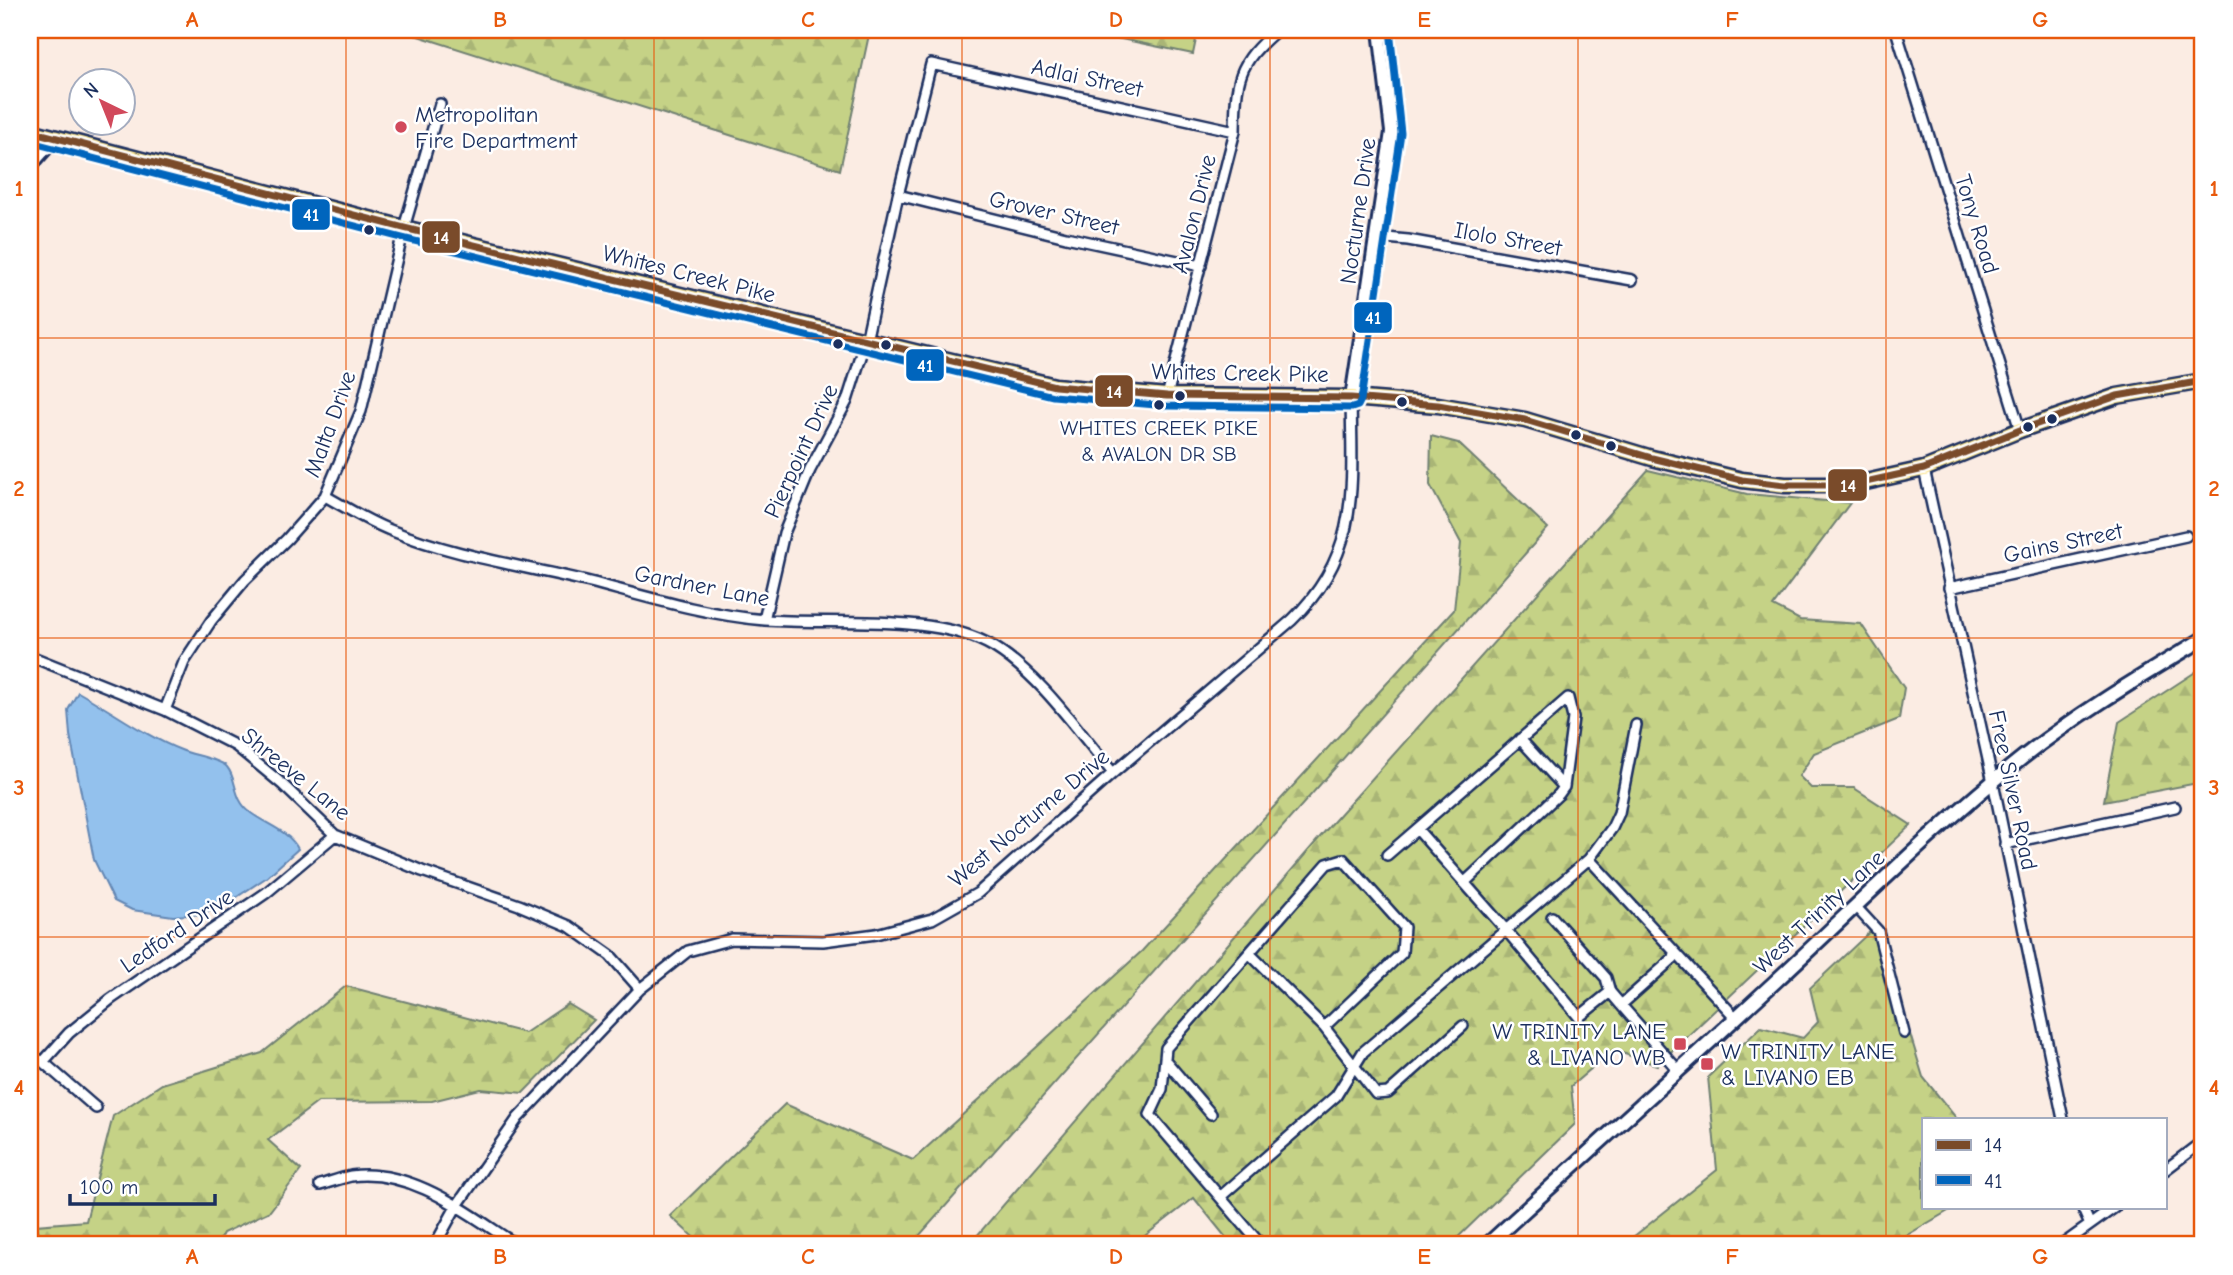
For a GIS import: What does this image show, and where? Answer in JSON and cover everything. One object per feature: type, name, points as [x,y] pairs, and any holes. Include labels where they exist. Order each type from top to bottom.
[{"type":"main road","name":"Whites Creek Pike","points":[[30,131],[404,228],[1055,386],[1167,396],[1352,398],[1438,405],[1525,420],[1652,458],[1742,480],[1785,485],[1852,485],[1924,469],[2020,430],[2116,396],[2203,381]]},
{"type":"main road","name":"West Trinity Lane","points":[[1487,1245],[1993,782],[2086,713],[2203,639]]},
{"type":"street","name":"Avalon Drive","points":[[1167,396],[1234,131],[1236,89],[1250,56],[1277,30]]},
{"type":"street","name":"Nocturne Drive","points":[[1352,398],[1391,132],[1379,30]]},
{"type":"street","name":"Tony Road","points":[[1896,30],[2020,430]]},
{"type":"street","name":"Adlai Street","points":[[931,64],[1234,131]]},
{"type":"street","name":"Pierpoint Drive","points":[[764,620],[784,533],[810,470],[847,401],[866,341],[898,195],[931,64]]},
{"type":"street","name":"Malta Drive","points":[[165,709],[184,662],[211,621],[325,496],[361,411],[404,228],[440,104]]},
{"type":"street","points":[[30,167],[55,139]]},
{"type":"street","name":"Grover Street","points":[[898,195],[1066,237],[1201,266]]},
{"type":"street","name":"Ilolo Street","points":[[1376,237],[1408,240],[1632,280]]},
{"type":"street","name":"West Nocturne Drive","points":[[435,1245],[456,1207],[518,1118],[640,989],[688,951],[732,939],[823,941],[876,934],[932,919],[978,893],[1311,603],[1323,587],[1341,549],[1350,510],[1352,398]]},
{"type":"street","name":"Free Silver Road","points":[[1924,469],[2063,1118]]},
{"type":"street","name":"Gardner Lane","points":[[325,496],[368,521],[394,532],[474,556],[682,605],[764,620],[929,625],[958,632],[993,646],[1033,678],[1113,773]]},
{"type":"street","name":"Gains Street","points":[[1949,588],[2186,536]]},
{"type":"street","name":"Shreeve Lane","points":[[30,656],[165,709],[236,746],[335,835],[569,926],[610,955],[640,989]]},
{"type":"street","points":[[1387,855],[1567,698],[1573,718],[1564,787],[1464,883]]},
{"type":"street","points":[[1220,1197],[1336,1096],[1363,1052],[1589,859],[1612,828],[1619,813],[1636,725]]},
{"type":"street","points":[[1520,739],[1564,787]]},
{"type":"street","points":[[2005,844],[2175,807]]},
{"type":"street","points":[[1417,829],[1579,1017],[1610,992]]},
{"type":"street","name":"Ledford Drive","points":[[43,1062],[69,1034],[111,999],[266,893],[335,835]]},
{"type":"street","points":[[1261,1245],[1150,1115],[1163,1089],[1166,1048],[1327,864],[1343,859],[1404,927],[1404,941],[1402,953],[1324,1027]]},
{"type":"street","points":[[1589,859],[1736,1018]]},
{"type":"street","points":[[1855,906],[1878,931],[1903,1033]]},
{"type":"street","points":[[1552,917],[1606,978],[1610,992],[1678,1070]]},
{"type":"street","points":[[1248,953],[1324,1027],[1377,1094],[1388,1093],[1463,1026]]},
{"type":"street","points":[[1621,1005],[1677,955]]},
{"type":"street","points":[[30,1055],[43,1062],[96,1108]]},
{"type":"street","points":[[1165,1060],[1211,1114]]},
{"type":"street","points":[[2166,1169],[2203,1141]]},
{"type":"street","points":[[320,1185],[350,1176],[375,1175],[408,1181],[517,1245]]},
{"type":"street","points":[[2082,1208],[2090,1225]]},
{"type":"street","points":[[2062,1245],[2114,1208]]},
{"type":"green space","points":[[399,30],[870,30],[840,170]]},
{"type":"green space","points":[[1078,30],[1198,30],[1193,54]]},
{"type":"green space","points":[[1431,436],[1458,443],[1548,528],[911,1245],[702,1245],[670,1216],[785,1104],[913,1160],[1142,951],[1454,610],[1461,543],[1430,485]]},
{"type":"green space","points":[[1648,470],[1747,494],[1850,503],[1773,606],[1800,620],[1861,624],[1904,688],[1899,719],[1814,753],[1799,776],[1811,788],[1854,788],[1911,825],[1657,1065],[1613,1050],[1571,1086],[1575,1124],[1450,1245],[1232,1245],[1194,1198],[1133,1245],[969,1245],[1327,829]]},
{"type":"green space","points":[[2203,667],[2203,782],[2104,801],[2119,722]]},
{"type":"green space","points":[[1877,925],[1923,1077],[1956,1118],[1922,1118],[1922,1208],[1953,1208],[1890,1245],[1623,1245],[1717,1170],[1708,1077],[1761,1027],[1803,1038],[1818,1022],[1810,988]]},
{"type":"green space","points":[[346,986],[525,1033],[568,1004],[594,1020],[523,1093],[480,1089],[432,1101],[318,1102],[268,1140],[301,1170],[270,1211],[223,1233],[217,1245],[44,1245],[36,1225],[86,1221],[113,1116],[162,1084],[262,1053]]},
{"type":"water","points":[[78,692],[168,744],[223,764],[230,772],[245,808],[283,833],[298,849],[267,877],[231,901],[203,914],[173,916],[132,910],[114,901],[94,860],[70,735],[68,710]]},
{"type":"transit line","name":"41","points":[[30,142],[402,238],[1053,396],[1167,406],[1352,408],[1358,406],[1361,400],[1401,133],[1390,30]]},
{"type":"transit line","name":"14","points":[[30,131],[404,228],[1055,386],[1167,396],[1351,398],[1438,405],[1525,420],[1652,458],[1742,480],[1785,485],[1852,485],[1924,469],[2020,430],[2117,396],[2203,381]]},
{"type":"place","name":"Metropolitan Fire Department","points":[[401,127]]},
{"type":"place","name":"WHITES CREEK PIKE & AVALON DR SB","points":[[1159,405]]},
{"type":"place","name":"W TRINITY LANE & LIVANO WB","points":[[1680,1044]]},
{"type":"place","name":"W TRINITY LANE & LIVANO EB","points":[[1707,1064]]}]
